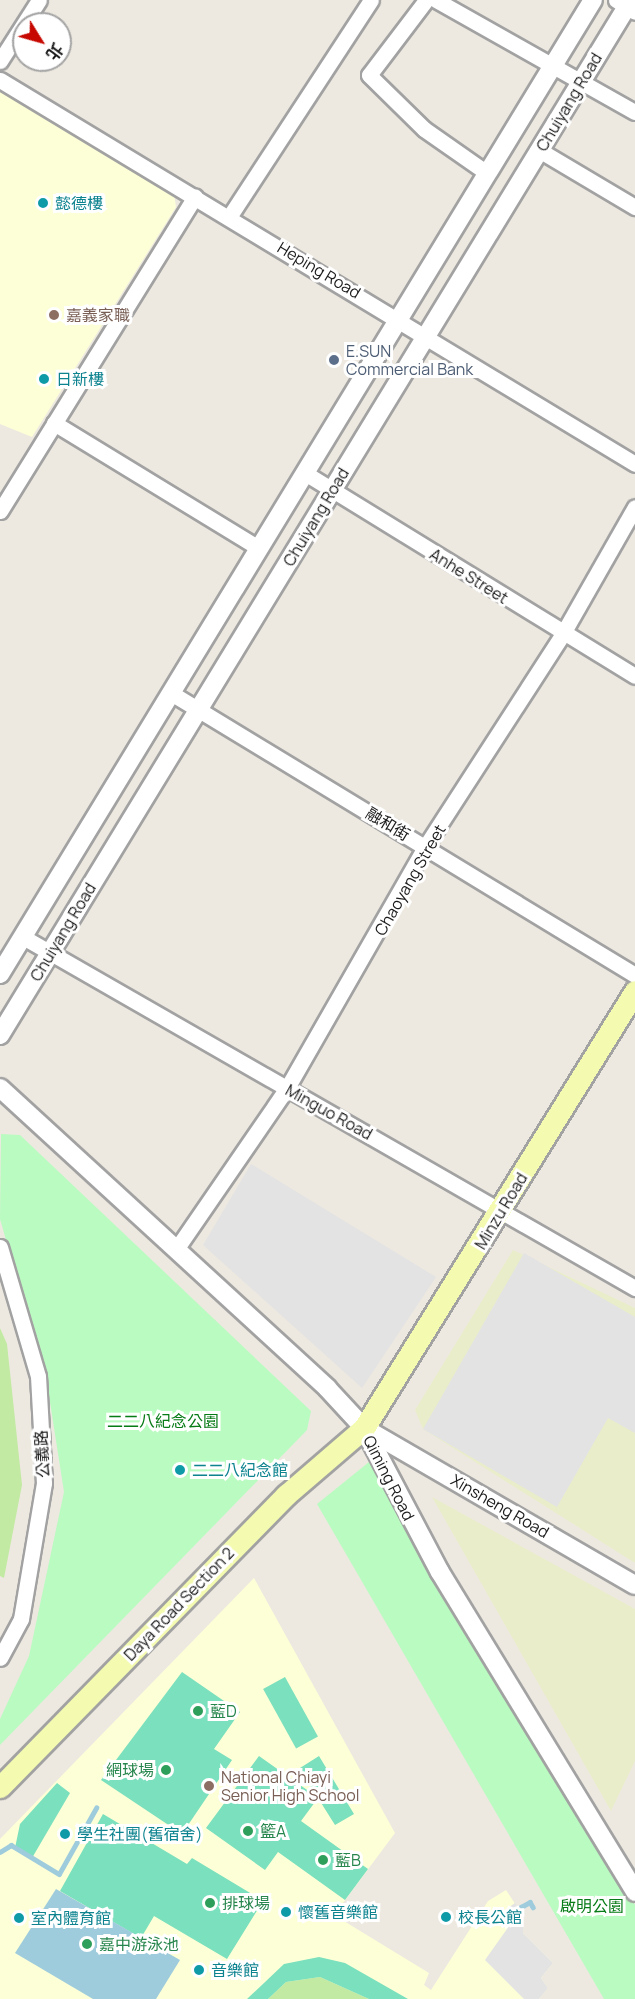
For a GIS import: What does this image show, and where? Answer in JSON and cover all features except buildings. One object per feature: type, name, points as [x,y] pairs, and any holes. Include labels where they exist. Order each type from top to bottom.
[{"type":"main road","name":"Minzu Road","points":[[364,1428],[501,1211],[635,991]]},
{"type":"main road","name":"Daya Road Section 2","points":[[0,1787],[286,1495],[364,1428]]},
{"type":"street","points":[[0,61],[39,0]]},
{"type":"street","points":[[229,217],[371,0]]},
{"type":"street","points":[[426,0],[369,75],[424,129],[487,173]]},
{"type":"street","points":[[436,0],[580,85],[635,112]]},
{"type":"street","name":"Chuiyang Road","points":[[0,974],[592,0]]},
{"type":"street","name":"Chuiyang Road","points":[[0,1035],[627,5]]},
{"type":"street","name":"Heping Road","points":[[0,81],[427,334],[635,464]]},
{"type":"street","points":[[539,150],[635,207]]},
{"type":"street","points":[[0,511],[195,197]]},
{"type":"street","points":[[54,423],[259,548]]},
{"type":"street","name":"Anhe Street","points":[[305,472],[331,492],[562,634],[635,676]]},
{"type":"street","name":"Chaoyang Street","points":[[177,1248],[287,1088],[425,847],[562,634],[635,507]]},
{"type":"street","name":"融和街","points":[[171,693],[635,975]]},
{"type":"street","name":"Minguo Road","points":[[23,937],[49,954],[635,1288]]},
{"type":"street","name":"Qiming Road","points":[[0,1088],[177,1248],[364,1428],[434,1562],[635,1892]]},
{"type":"street","name":"公義路","points":[[0,1247],[38,1376],[44,1483],[23,1609],[0,1658]]},
{"type":"street","points":[[0,1265],[11,1280]]},
{"type":"street","name":"Xinsheng Road","points":[[364,1428],[635,1585]]},
{"type":"shaded area","name":"嘉義家職","points":[[0,91],[174,194],[176,207],[32,437],[0,424]]},
{"type":"shaded area","points":[[251,1164],[436,1277],[362,1388],[203,1245]]},
{"type":"shaded area","points":[[513,1250],[635,1308],[635,1563],[423,1429],[415,1410]]},
{"type":"shaded area","points":[[524,1253],[635,1317],[635,1433],[608,1418],[557,1507],[423,1429]]},
{"type":"shaded area","points":[[432,1497],[635,1609],[635,1761],[611,1811]]},
{"type":"shaded area","name":"National Chiayi Senior High School","points":[[254,1578],[395,1833],[334,1915],[429,1973],[424,1985],[431,1990],[488,1901],[506,1890],[523,1916],[523,1933],[553,1963],[541,1978],[548,1988],[539,1999],[0,1999],[0,1839]]},
{"type":"shaded area","points":[[515,1903],[523,1916],[523,1933],[553,1963],[541,1978],[548,1988],[539,1999],[524,1999],[485,1960],[514,1919],[508,1908]]},
{"type":"green space","name":"二二八紀念公園","points":[[1,1134],[20,1135],[311,1411],[307,1430],[0,1745],[0,1719],[29,1656],[64,1492],[47,1383],[0,1219]]},
{"type":"green space","points":[[0,1328],[7,1344],[22,1485],[4,1578],[0,1576]]},
{"type":"green space","name":"啟明公園","points":[[369,1462],[635,1905],[635,1999],[604,1999],[317,1504]]},
{"type":"green space","name":"網球場","points":[[182,1672],[240,1712],[214,1749],[232,1760],[182,1834],[101,1780]]},
{"type":"green space","points":[[285,1677],[318,1736],[296,1749],[263,1689]]},
{"type":"green space","points":[[259,1756],[317,1797],[300,1768],[319,1756],[354,1814],[335,1825],[318,1798],[301,1821],[368,1869],[345,1900],[278,1852],[265,1870],[206,1828]]},
{"type":"green space","points":[[57,1783],[70,1793],[32,1858],[15,1848],[20,1824]]},
{"type":"green space","points":[[103,1814],[187,1864],[192,1858],[257,1897],[258,1909],[227,1959],[154,1916],[141,1938],[60,1891]]},
{"type":"green space","points":[[319,1957],[345,1963],[408,1999],[369,1999],[320,1977],[286,1982],[268,1999],[247,1999],[284,1964]]},
{"type":"green space","points":[[320,1977],[369,1999],[268,1999],[286,1982]]},
{"type":"water","name":"嘉中游泳池","points":[[56,1889],[180,1960],[156,1999],[93,1999],[15,1953]]},
{"type":"waterway","points":[[0,1852],[11,1845],[59,1874],[96,1808]]},
{"type":"waterway","points":[[519,1918],[521,1907],[530,1902],[533,1907]]},
{"type":"place","name":"懿德樓","points":[[43,203]]},
{"type":"place","name":"嘉義家職","points":[[54,315]]},
{"type":"place","name":"E.SUN Commercial Bank","points":[[334,360]]},
{"type":"place","name":"日新樓","points":[[44,379]]},
{"type":"place","name":"二二八紀念館","points":[[180,1470]]},
{"type":"place","name":"藍D","points":[[198,1711]]},
{"type":"place","name":"網球場","points":[[166,1770]]},
{"type":"place","name":"National Chiayi Senior High School","points":[[209,1786]]},
{"type":"place","name":"籃A","points":[[248,1831]]},
{"type":"place","name":"學生社團(舊宿舍)","points":[[65,1834]]},
{"type":"place","name":"藍B","points":[[323,1860]]},
{"type":"place","name":"排球場","points":[[210,1903]]},
{"type":"place","name":"懷舊音樂館","points":[[286,1912]]},
{"type":"place","name":"校長公館","points":[[446,1917]]},
{"type":"place","name":"室內體育館","points":[[19,1918]]},
{"type":"place","name":"嘉中游泳池","points":[[87,1944]]},
{"type":"place","name":"音樂館","points":[[199,1970]]}]
